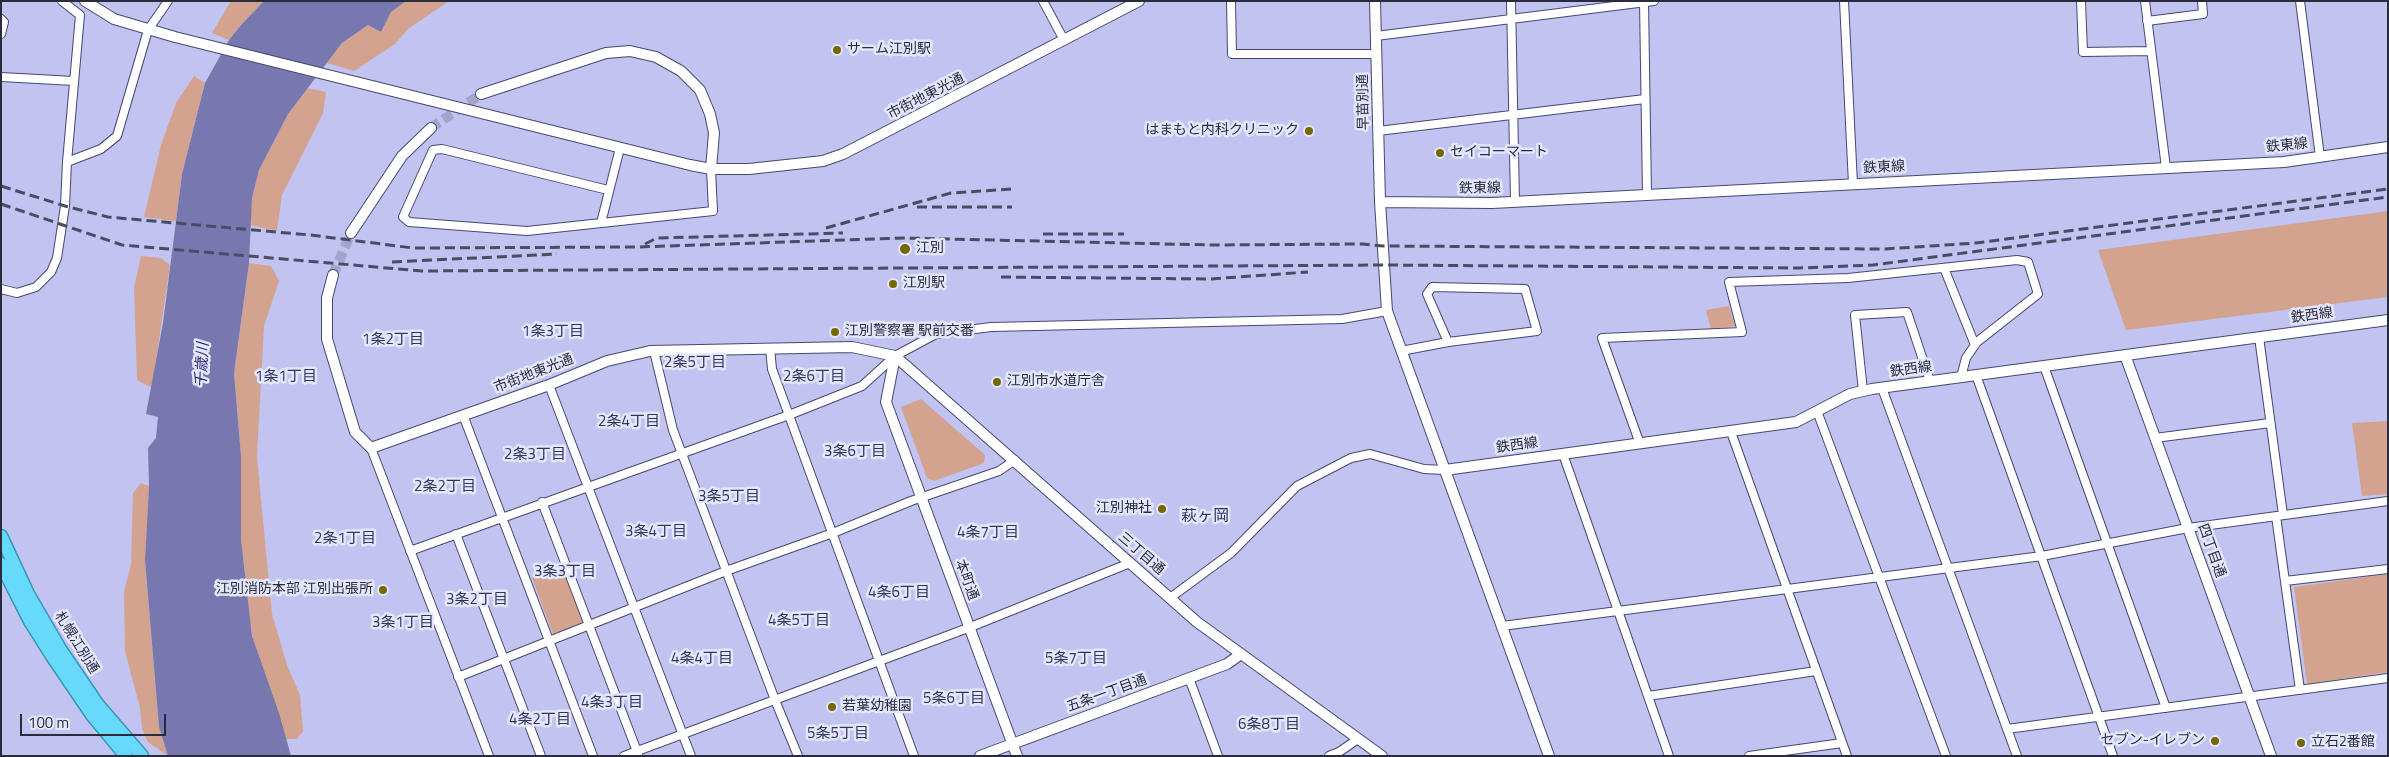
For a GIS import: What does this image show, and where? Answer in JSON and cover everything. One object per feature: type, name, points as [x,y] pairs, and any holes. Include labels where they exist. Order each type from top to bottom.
[{"type":"highway","name":"札幌江別通","points":[[1,536],[35,618],[78,678],[142,756]]},
{"type":"highway","name":"札幌江別通","points":[[1,564],[92,715],[126,756]]},
{"type":"street","points":[[1,289],[17,293],[36,287],[51,272],[57,258],[63,226],[80,16],[62,1]]},
{"type":"street","points":[[85,1],[114,19],[148,30]]},
{"type":"street","points":[[67,162],[101,149],[117,136],[148,30],[168,1]]},
{"type":"street","points":[[1044,1],[1064,40]]},
{"type":"street","name":"市街地東光通","points":[[148,30],[620,148],[711,169],[749,169],[823,161],[836,156],[1139,1]]},
{"type":"street","points":[[1231,1],[1232,54],[1377,54]]},
{"type":"street","name":"早苗別通","points":[[1375,1],[1380,202],[1387,310],[1549,756]]},
{"type":"street","points":[[1511,1],[1515,202]]},
{"type":"street","points":[[1376,36],[1654,1]]},
{"type":"street","points":[[1844,1],[1854,184]]},
{"type":"street","points":[[2081,1],[2082,52],[2151,51]]},
{"type":"street","points":[[2145,1],[2166,168]]},
{"type":"street","points":[[2147,21],[2203,14],[2202,1]]},
{"type":"street","points":[[2300,1],[2320,157]]},
{"type":"street","points":[[1644,2],[1647,194]]},
{"type":"street","points":[[1,19],[4,22],[1,34]]},
{"type":"street","points":[[481,94],[606,54],[630,51],[656,57],[681,71],[700,90],[710,114],[714,133],[711,169],[713,211],[527,230],[409,222],[403,217],[433,150],[442,148],[608,190]]},
{"type":"street","points":[[1,77],[74,81]]},
{"type":"street","points":[[1378,130],[1646,98]]},
{"type":"street","points":[[351,233],[402,156],[430,128]]},
{"type":"street","name":"鉄東線","points":[[1380,202],[1515,202],[2284,162],[2388,147]]},
{"type":"street","points":[[601,223],[620,148]]},
{"type":"street","points":[[1640,444],[1602,338],[1742,332],[1729,282],[1848,278],[2017,260],[2028,262],[2038,294],[1975,345],[1966,358],[1961,377]]},
{"type":"street","points":[[1944,268],[1975,345]]},
{"type":"street","points":[[333,275],[327,298],[327,339],[355,432],[370,448],[488,756]]},
{"type":"street","points":[[1401,351],[1448,342],[1537,331],[1525,289],[1432,287],[1427,294],[1448,342]]},
{"type":"street","points":[[410,551],[862,386],[895,356],[936,334],[979,327],[1342,319],[1387,310]]},
{"type":"street","points":[[1862,391],[1855,315],[1907,312],[1930,381]]},
{"type":"street","name":"鉄西線","points":[[1445,470],[1796,422],[1850,394],[1862,391],[2388,320]]},
{"type":"street","points":[[2259,337],[2280,515],[2285,581],[2300,690]]},
{"type":"street","name":"市街地東光通","points":[[370,448],[549,384],[607,361],[654,351],[852,347],[895,356]]},
{"type":"street","points":[[770,348],[772,368],[914,756]]},
{"type":"street","points":[[654,351],[673,430],[798,756]]},
{"type":"street","name":"四丁目通","points":[[2125,355],[2271,756]]},
{"type":"street","name":"三丁目通","points":[[895,356],[1197,622],[1382,756]]},
{"type":"street","name":"本町通","points":[[895,356],[886,402],[1016,756]]},
{"type":"street","points":[[2044,366],[2166,708]]},
{"type":"street","points":[[1976,375],[2113,756]]},
{"type":"street","points":[[549,384],[691,756]]},
{"type":"street","points":[[1882,388],[2017,756]]},
{"type":"street","points":[[1817,411],[1946,756]]},
{"type":"street","points":[[463,415],[592,756]]},
{"type":"street","points":[[2155,438],[2270,423]]},
{"type":"street","points":[[1731,432],[1847,756]]},
{"type":"street","points":[[1170,598],[1231,553],[1297,486],[1342,462],[1370,454],[1424,469],[1445,470]]},
{"type":"street","points":[[1564,454],[1669,756]]},
{"type":"street","points":[[458,677],[726,571],[832,533],[921,498],[999,472],[1015,460]]},
{"type":"street","points":[[1502,626],[2042,556],[2188,528],[2388,501]]},
{"type":"street","points":[[542,502],[638,753]]},
{"type":"street","points":[[456,534],[541,756]]},
{"type":"street","points":[[624,756],[638,753],[968,628],[1130,563]]},
{"type":"street","points":[[2285,581],[2388,569]]},
{"type":"street","name":"五条一丁目通","points":[[980,756],[1227,664],[1241,654]]},
{"type":"street","points":[[1648,696],[1816,671]]},
{"type":"street","points":[[1189,678],[1218,756]]},
{"type":"street","points":[[2007,730],[2388,678]]},
{"type":"street","points":[[1329,756],[1339,752],[1358,739]]},
{"type":"street","points":[[1749,756],[1842,743]]},
{"type":"shaded area","points":[[231,1],[264,1],[229,40],[212,33]]},
{"type":"shaded area","points":[[406,1],[449,1],[408,29],[395,44],[354,71],[327,63],[342,43],[368,25],[381,32],[391,12]]},
{"type":"shaded area","points":[[194,76],[205,83],[182,174],[176,221],[144,217],[161,145],[176,103]]},
{"type":"shaded area","points":[[307,88],[326,92],[323,113],[282,195],[277,231],[250,225],[252,198],[259,170],[288,114]]},
{"type":"shaded area","points":[[2388,211],[2388,297],[2126,330],[2098,250]]},
{"type":"shaded area","points":[[141,256],[161,258],[170,265],[152,388],[137,380],[134,287]]},
{"type":"shaded area","points":[[249,263],[271,266],[279,281],[264,326],[257,457],[272,614],[287,665],[300,695],[303,731],[297,739],[286,739],[252,636],[241,539],[241,456],[234,373]]},
{"type":"shaded area","points":[[1729,306],[1735,326],[1711,329],[1706,310]]},
{"type":"shaded area","points":[[921,399],[985,455],[984,463],[934,481],[927,478],[901,407]]},
{"type":"shaded area","points":[[2388,421],[2388,494],[2362,496],[2352,423]]},
{"type":"shaded area","points":[[141,483],[149,486],[145,560],[159,727],[168,756],[148,742],[142,729],[140,708],[125,651],[124,592],[131,564],[133,493]]},
{"type":"shaded area","points":[[562,568],[584,623],[553,634],[532,578]]},
{"type":"shaded area","points":[[2388,574],[2388,672],[2307,684],[2294,587]]},
{"type":"water","name":"千歳川","points":[[264,1],[406,1],[391,12],[381,32],[368,25],[342,43],[288,114],[259,170],[252,198],[249,263],[234,373],[241,456],[241,539],[252,636],[279,713],[291,756],[168,756],[159,727],[145,560],[149,486],[148,448],[156,438],[158,417],[146,414],[163,323],[182,174],[205,83],[229,40]]},
{"type":"tunnel","points":[[431,128],[481,94]]},
{"type":"tunnel","points":[[333,275],[351,233]]},
{"type":"railway","points":[[1,186],[108,217],[310,235],[413,248],[638,247],[904,238],[1212,245],[1362,244],[1383,246],[1885,249],[1976,243],[2388,189]]},
{"type":"railway","points":[[826,228],[951,193],[1011,189]]},
{"type":"railway","points":[[1,204],[122,245],[422,271],[1384,265],[1799,268],[1873,265],[2388,197]]},
{"type":"railway","points":[[917,207],[1012,207]]},
{"type":"railway","points":[[645,244],[657,238],[843,233]]},
{"type":"railway","points":[[1043,234],[1124,234]]},
{"type":"railway","points":[[392,262],[557,254]]},
{"type":"railway","points":[[1001,277],[1210,279],[1308,272]]},
{"type":"place","name":"サーム江別駅","points":[[837,50]]},
{"type":"place","name":"はまもと内科クリニック","points":[[1309,131]]},
{"type":"place","name":"セイコーマート","points":[[1440,153]]},
{"type":"place","name":"江別","points":[[905,249]]},
{"type":"place","name":"江別駅","points":[[893,284]]},
{"type":"place","name":"江別警察署 駅前交番","points":[[835,332]]},
{"type":"place","name":"江別市水道庁舎","points":[[997,382]]},
{"type":"place","name":"江別神社","points":[[1162,509]]},
{"type":"place","name":"江別消防本部 江別出張所","points":[[383,590]]},
{"type":"place","name":"若葉幼稚園","points":[[832,707]]},
{"type":"place","name":"セブン-イレブン","points":[[2215,741]]},
{"type":"place","name":"立石2番館","points":[[2301,743]]},
{"type":"district","name":"1条3丁目","points":[[553,332]]},
{"type":"district","name":"1条2丁目","points":[[393,340]]},
{"type":"district","name":"2条5丁目","points":[[695,363]]},
{"type":"district","name":"1条1丁目","points":[[286,377]]},
{"type":"district","name":"2条6丁目","points":[[814,377]]},
{"type":"district","name":"2条4丁目","points":[[629,422]]},
{"type":"district","name":"3条6丁目","points":[[855,452]]},
{"type":"district","name":"2条3丁目","points":[[535,455]]},
{"type":"district","name":"2条2丁目","points":[[445,487]]},
{"type":"district","name":"3条5丁目","points":[[729,497]]},
{"type":"district","name":"萩ヶ岡","points":[[1205,517]]},
{"type":"district","name":"3条4丁目","points":[[656,532]]},
{"type":"district","name":"4条7丁目","points":[[988,533]]},
{"type":"district","name":"2条1丁目","points":[[345,539]]},
{"type":"district","name":"3条3丁目","points":[[565,572]]},
{"type":"district","name":"4条6丁目","points":[[899,593]]},
{"type":"district","name":"3条2丁目","points":[[477,600]]},
{"type":"district","name":"4条5丁目","points":[[799,621]]},
{"type":"district","name":"3条1丁目","points":[[403,623]]},
{"type":"district","name":"4条4丁目","points":[[702,659]]},
{"type":"district","name":"5条7丁目","points":[[1076,659]]},
{"type":"district","name":"5条6丁目","points":[[954,699]]},
{"type":"district","name":"4条3丁目","points":[[612,703]]},
{"type":"district","name":"4条2丁目","points":[[540,720]]},
{"type":"district","name":"6条8丁目","points":[[1269,725]]},
{"type":"district","name":"5条5丁目","points":[[838,734]]}]
